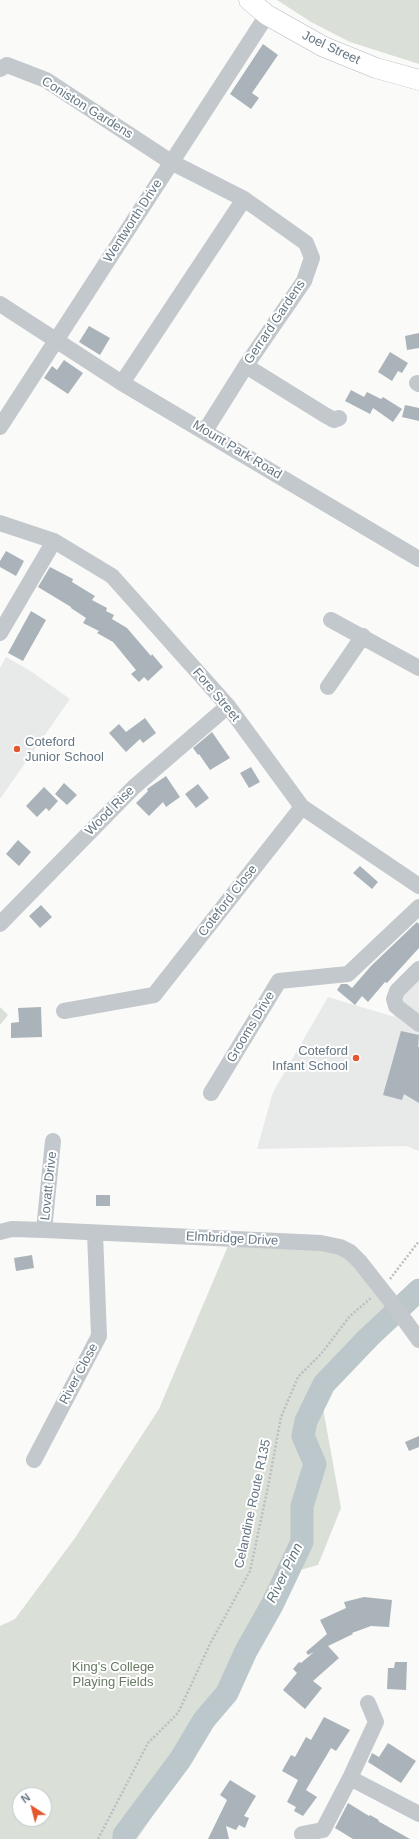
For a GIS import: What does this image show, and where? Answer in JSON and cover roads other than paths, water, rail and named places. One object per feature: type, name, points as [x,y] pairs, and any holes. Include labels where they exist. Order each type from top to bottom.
[{"type":"main road","name":"Joel Street","points":[[249,0],[267,15],[324,47],[376,68],[419,80]]},
{"type":"street","name":"Wentworth Drive","points":[[0,427],[267,15]]},
{"type":"street","name":"Coniston Gardens","points":[[0,69],[6,65],[46,80],[171,162]]},
{"type":"street","name":"Gerrard Gardens","points":[[171,162],[244,199],[306,243],[312,258],[304,281],[246,366],[205,430]]},
{"type":"street","points":[[122,383],[244,199]]},
{"type":"street","name":"Mount Park Road","points":[[0,304],[122,383],[205,430],[419,558]]},
{"type":"street","points":[[246,366],[334,420],[340,418]]},
{"type":"street","name":"Fore Street","points":[[0,523],[54,542],[112,576],[228,706],[302,807],[419,886]]},
{"type":"street","points":[[0,632],[54,542]]},
{"type":"street","points":[[331,620],[363,636],[419,668]]},
{"type":"street","points":[[328,687],[363,636]]},
{"type":"street","name":"Wood Rise","points":[[0,924],[134,787],[228,706]]},
{"type":"street","name":"Coteford Close","points":[[64,1011],[154,995],[302,807]]},
{"type":"street","name":"Grooms Drive","points":[[211,1093],[279,981],[348,974],[419,907]]},
{"type":"street","points":[[419,969],[397,991],[394,999],[396,1006],[419,1024]]},
{"type":"street","name":"Lovatt Drive","points":[[44,1230],[54,1141]]},
{"type":"street","name":"Elmbridge Drive","points":[[0,1232],[12,1229],[44,1230],[328,1244],[340,1247],[350,1252],[402,1315],[419,1340]]},
{"type":"street","name":"River Close","points":[[34,1460],[99,1336],[95,1233]]},
{"type":"street","points":[[302,1834],[323,1830],[350,1778],[376,1722],[368,1703]]},
{"type":"street","points":[[350,1778],[419,1814]]},
{"type":"waterway","name":"River Pinn","points":[[124,1839],[124,1835],[180,1760],[204,1720],[227,1693],[246,1651],[272,1605],[302,1542],[302,1506],[315,1464],[303,1436],[306,1421],[324,1384],[368,1338],[419,1290]]},
{"type":"place","name":"Coteford Junior School","points":[[17,749]]},
{"type":"place","name":"Coteford Infant School","points":[[356,1058]]},
{"type":"park label","name":"King's College Playing Fields","points":[[113,1674]]}]
